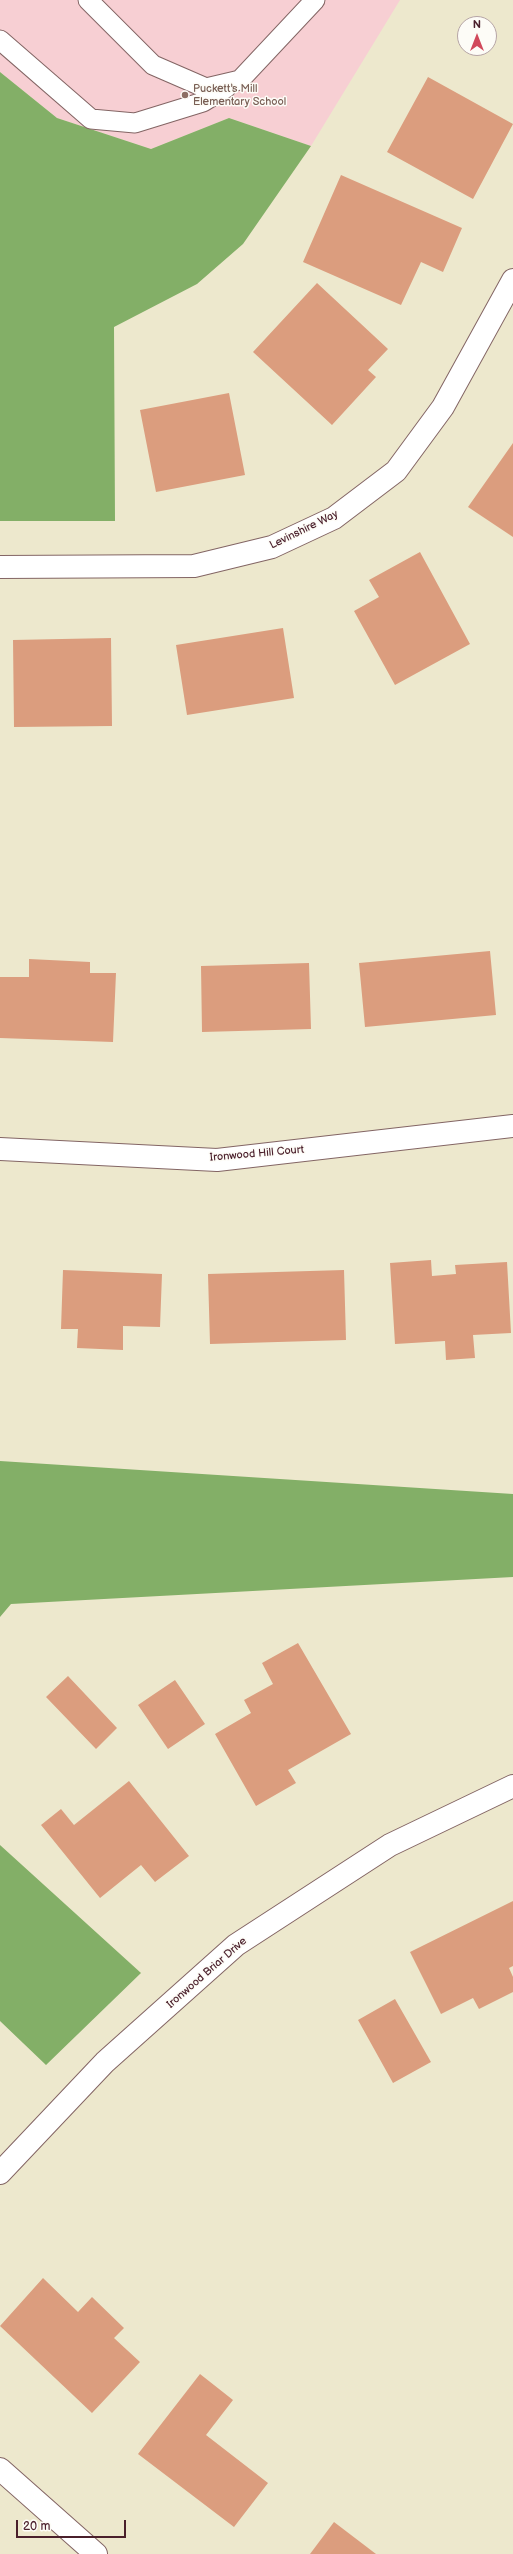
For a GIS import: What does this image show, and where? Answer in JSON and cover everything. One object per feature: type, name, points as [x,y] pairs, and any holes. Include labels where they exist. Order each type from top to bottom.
[{"type":"street","name":"Levinshire Way","points":[[0,567],[194,566],[272,547],[334,518],[396,471],[444,407],[513,280]]},
{"type":"street","name":"Ironwood Hill Court","points":[[0,1149],[217,1160],[513,1126]]},
{"type":"street","name":"Ironwood Briar Drive","points":[[0,2173],[105,2062],[236,1945],[390,1845],[513,1786]]},
{"type":"street","points":[[0,2469],[96,2554]]},
{"type":"lane","points":[[88,0],[153,65],[206,88],[240,80]]},
{"type":"lane","points":[[0,40],[92,120],[134,122],[203,102],[240,80],[315,0]]},
{"type":"shaded area","name":"Puckett's Mill Elementary School","points":[[0,0],[400,0],[311,146],[229,118],[151,149],[57,118],[0,72]]},
{"type":"green space","points":[[0,72],[57,118],[151,149],[229,118],[311,146],[243,244],[197,284],[114,327],[115,521],[0,521]]},
{"type":"green space","points":[[0,1461],[513,1494],[513,1577],[11,1604],[0,1617]]},
{"type":"green space","points":[[0,1845],[141,1973],[46,2065],[0,2021]]},
{"type":"building","points":[[428,77],[513,124],[473,199],[387,152]]},
{"type":"building","points":[[341,175],[462,228],[443,272],[421,262],[401,305],[303,262]]},
{"type":"building","points":[[317,283],[388,349],[368,370],[376,377],[332,425],[253,352]]},
{"type":"building","points":[[229,393],[245,475],[156,492],[140,410]]},
{"type":"building","points":[[513,443],[513,537],[468,507]]},
{"type":"building","points":[[420,552],[470,644],[395,685],[354,611],[379,597],[369,580]]},
{"type":"building","points":[[283,628],[294,698],[187,715],[176,645]]},
{"type":"building","points":[[111,638],[112,726],[14,727],[13,640]]},
{"type":"building","points":[[490,951],[496,1015],[365,1027],[359,963]]},
{"type":"building","points":[[29,959],[90,962],[90,973],[116,973],[113,1042],[0,1038],[0,977],[29,977]]},
{"type":"building","points":[[309,963],[311,1029],[202,1032],[201,966]]},
{"type":"building","points":[[431,1260],[432,1276],[456,1274],[455,1265],[507,1262],[511,1333],[473,1335],[475,1358],[446,1360],[445,1341],[395,1344],[390,1263]]},
{"type":"building","points":[[63,1270],[162,1274],[160,1327],[123,1326],[123,1350],[77,1348],[78,1329],[61,1329]]},
{"type":"building","points":[[344,1270],[346,1340],[210,1344],[208,1274]]},
{"type":"building","points":[[298,1643],[351,1734],[288,1770],[296,1783],[256,1806],[215,1734],[251,1713],[244,1700],[273,1684],[262,1663]]},
{"type":"building","points":[[68,1676],[117,1728],[96,1749],[46,1697]]},
{"type":"building","points":[[175,1680],[205,1724],[168,1749],[138,1705]]},
{"type":"building","points":[[129,1781],[189,1856],[155,1882],[141,1865],[100,1898],[41,1825],[61,1809],[74,1825]]},
{"type":"building","points":[[513,1901],[513,1966],[509,1968],[513,1977],[513,1992],[479,2009],[473,1998],[441,2014],[410,1952]]},
{"type":"building","points":[[395,1999],[431,2062],[393,2083],[358,2020]]},
{"type":"building","points":[[43,2278],[78,2312],[92,2297],[124,2328],[114,2338],[140,2362],[92,2413],[0,2326]]},
{"type":"building","points":[[200,2374],[233,2400],[206,2435],[268,2483],[234,2527],[138,2454]]},
{"type":"building","points":[[334,2522],[376,2554],[310,2554]]},
{"type":"place","name":"Puckett's Mill Elementary School","points":[[185,95]]}]
